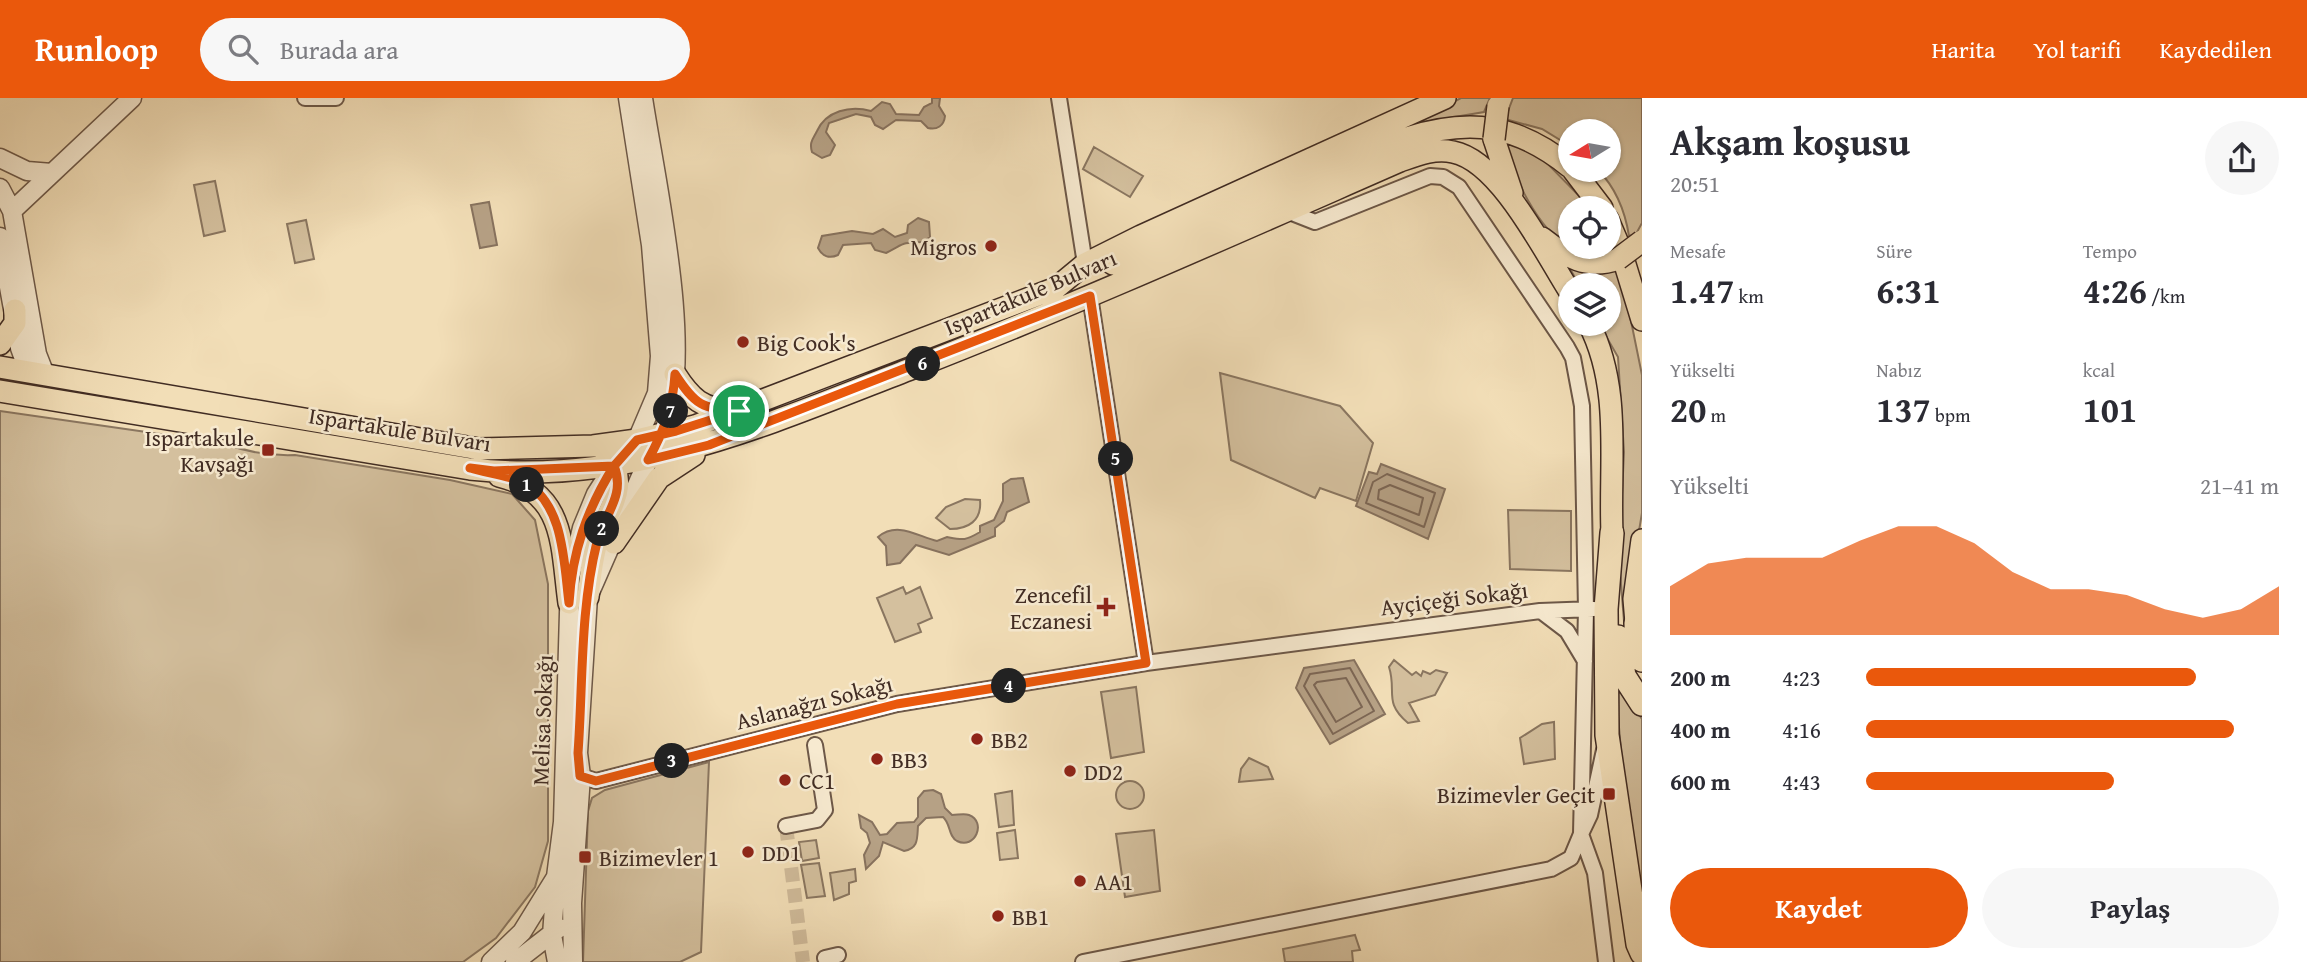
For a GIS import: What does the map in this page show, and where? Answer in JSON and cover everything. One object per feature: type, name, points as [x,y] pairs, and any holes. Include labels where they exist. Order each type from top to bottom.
[{"type":"highway","points":[[1612,533],[1596,609],[1607,735],[1618,818],[1638,944],[1642,953]]},
{"type":"highway","points":[[1612,533],[1620,660],[1625,676],[1642,704]]},
{"type":"highway","points":[[1636,623],[1637,650],[1642,660]]},
{"type":"main road","name":"Ispartakule Bulvarı","points":[[0,391],[36,381],[479,449],[593,446],[637,440],[739,411],[1056,288],[1085,264],[1441,99]]},
{"type":"main road","points":[[1500,102],[1494,139],[1513,204],[1558,274]]},
{"type":"main road","points":[[1056,288],[1407,138],[1437,129],[1466,125],[1515,135],[1558,160]]},
{"type":"main road","name":"Ispartakule Bulvarı","points":[[0,367],[36,381],[470,468],[494,471],[614,466],[709,445],[1090,296],[1400,161],[1437,151],[1453,152],[1471,160],[1497,183],[1513,204]]},
{"type":"main road","points":[[1581,182],[1592,196]]},
{"type":"main road","points":[[1529,229],[1566,256],[1594,264],[1618,259],[1642,241]]},
{"type":"main road","points":[[1621,251],[1642,320]]},
{"type":"main road","points":[[0,344],[15,323],[15,310]]},
{"type":"main road","points":[[1595,336],[1601,349],[1611,398],[1612,533]]},
{"type":"main road","points":[[675,374],[699,404],[708,409],[739,411]]},
{"type":"main road","points":[[0,381],[36,381]]},
{"type":"main road","points":[[648,460],[663,434]]},
{"type":"main road","points":[[614,466],[637,440]]},
{"type":"main road","points":[[614,542],[659,478],[709,445]]},
{"type":"main road","points":[[579,600],[598,539],[619,490],[619,477],[614,466],[608,456],[593,446]]},
{"type":"main road","points":[[470,468],[522,482],[544,498],[556,526],[579,600]]},
{"type":"main road","points":[[1636,623],[1634,599],[1642,540]]},
{"type":"main road","points":[[1636,623],[1642,600]]},
{"type":"street","points":[[6,210],[52,173],[132,98]]},
{"type":"street","points":[[305,98],[336,98]]},
{"type":"street","points":[[628,98],[651,245],[660,356],[657,393],[637,440]]},
{"type":"street","points":[[643,98],[673,306],[675,374],[673,399],[663,434]]},
{"type":"street","points":[[1059,98],[1085,264]]},
{"type":"street","points":[[0,158],[27,171],[52,173]]},
{"type":"street","points":[[1287,211],[1315,222],[1430,176],[1443,177],[1458,187],[1573,358],[1582,406],[1596,609],[1585,663],[1581,834],[1595,873],[1606,962]]},
{"type":"street","points":[[0,188],[37,354],[36,381]]},
{"type":"street","points":[[0,237],[15,310],[36,381]]},
{"type":"street","points":[[1090,296],[1146,663]]},
{"type":"street","name":"Melisa Sokağı","points":[[491,962],[522,932],[556,877],[563,822],[579,600],[614,542],[648,460]]},
{"type":"street","name":"Melisa Sokağı","points":[[572,903],[580,776],[579,600]]},
{"type":"street","points":[[1540,611],[1596,609]]},
{"type":"street","name":"Ayçiçeği Sokağı","points":[[1146,663],[1540,611],[1567,631],[1585,663]]},
{"type":"street","name":"Aslanağzı Sokağı","points":[[580,776],[596,781],[897,704],[1146,663]]},
{"type":"street","points":[[1083,962],[1551,869],[1571,858],[1590,815],[1607,735]]},
{"type":"street","points":[[786,826],[817,820],[825,810],[815,745]]},
{"type":"street","points":[[1590,815],[1612,811],[1618,818]]},
{"type":"street","points":[[556,877],[552,935],[557,962]]},
{"type":"street","points":[[517,961],[552,935],[572,903]]},
{"type":"street","points":[[572,903],[573,962]]},
{"type":"street","points":[[517,961],[538,962]]},
{"type":"shaded area","points":[[1461,98],[1490,98],[1484,112],[1419,123],[1422,118]]},
{"type":"shaded area","points":[[1513,98],[1642,98],[1642,223],[1636,234],[1629,236],[1621,196],[1617,196],[1608,182],[1621,182],[1621,119],[1558,119],[1558,139],[1542,129],[1505,119]]},
{"type":"shaded area","points":[[1503,139],[1544,160],[1558,174],[1558,182],[1566,182],[1579,196],[1558,196],[1558,239],[1537,215],[1513,168]]},
{"type":"shaded area","points":[[1094,147],[1143,176],[1130,197],[1083,169]]},
{"type":"shaded area","points":[[215,181],[225,231],[204,236],[194,185]]},
{"type":"shaded area","points":[[306,220],[314,259],[295,263],[287,224]]},
{"type":"shaded area","points":[[1568,265],[1620,267],[1642,375],[1642,513],[1624,621],[1619,560],[1624,452],[1618,357],[1606,336],[1621,336],[1621,273],[1572,273]]},
{"type":"shaded area","points":[[1220,373],[1340,406],[1373,443],[1356,501],[1320,488],[1315,498],[1231,460]]},
{"type":"shaded area","points":[[0,411],[223,443],[258,453],[295,455],[450,480],[512,494],[535,520],[548,584],[548,841],[535,887],[496,938],[463,962],[0,962]]},
{"type":"shaded area","points":[[965,499],[980,500],[979,513],[973,522],[950,529],[936,518],[946,507]]},
{"type":"shaded area","points":[[1508,510],[1571,511],[1571,571],[1510,569]]},
{"type":"shaded area","points":[[903,587],[906,594],[920,587],[932,618],[918,624],[921,632],[895,642],[877,598]]},
{"type":"shaded area","points":[[1394,660],[1412,675],[1416,672],[1421,676],[1423,671],[1430,674],[1436,670],[1447,673],[1435,695],[1409,703],[1419,721],[1408,723],[1400,716],[1393,703],[1389,667]]},
{"type":"shaded area","points":[[1615,681],[1642,719],[1642,896],[1622,762]]},
{"type":"shaded area","points":[[1136,687],[1144,752],[1111,758],[1101,692]]},
{"type":"shaded area","points":[[1554,722],[1555,759],[1524,764],[1520,738],[1542,724]]},
{"type":"shaded area","points":[[1249,758],[1268,767],[1273,779],[1239,782],[1241,769]]},
{"type":"shaded area","points":[[709,762],[701,952],[680,962],[583,962],[588,811],[592,798],[605,790]]},
{"type":"shaded area","points":[[1130,781],[1140,785],[1144,795],[1140,805],[1130,809],[1120,805],[1116,795],[1120,785]]},
{"type":"shaded area","points":[[1012,791],[1014,825],[999,827],[995,794]]},
{"type":"shaded area","points":[[1015,830],[1018,858],[1000,860],[997,833]]},
{"type":"shaded area","points":[[1154,830],[1160,891],[1125,897],[1116,834]]},
{"type":"shaded area","points":[[816,840],[819,858],[802,861],[799,842]]},
{"type":"shaded area","points":[[819,863],[825,896],[807,898],[801,865]]},
{"type":"shaded area","points":[[855,869],[856,881],[849,883],[849,894],[834,900],[830,873]]},
{"type":"shaded area","points":[[1355,935],[1360,950],[1352,951],[1353,962],[1285,962],[1283,949]]},
{"type":"water","points":[[932,98],[940,98],[939,106],[945,116],[942,125],[937,128],[928,128],[921,121],[896,120],[883,129],[875,125],[871,117],[856,114],[829,123],[826,132],[835,145],[830,155],[822,158],[812,152],[813,139],[821,124],[833,114],[847,109],[871,111],[882,102],[890,104],[896,114],[919,115],[924,107],[932,103]]},
{"type":"water","points":[[489,202],[497,245],[480,248],[471,205]]},
{"type":"water","points":[[918,218],[929,222],[930,237],[923,242],[903,244],[886,253],[875,250],[871,243],[843,245],[838,255],[832,257],[824,255],[818,248],[822,236],[852,231],[873,234],[883,229],[895,237],[907,233],[908,225]]},
{"type":"water","points":[[1381,464],[1445,489],[1428,539],[1356,506],[1369,472],[1377,474]]},
{"type":"water","points":[[1023,478],[1029,502],[1007,512],[1004,521],[995,528],[995,536],[949,555],[916,545],[900,563],[887,565],[886,546],[878,537],[885,532],[907,531],[937,541],[947,537],[971,537],[980,532],[980,526],[994,520],[1003,501],[1003,484],[1011,479]]},
{"type":"water","points":[[1354,660],[1385,714],[1330,744],[1296,688],[1304,668]]},
{"type":"water","points":[[933,790],[941,794],[945,808],[952,815],[967,814],[974,818],[978,829],[973,839],[963,843],[957,841],[943,817],[926,818],[918,826],[916,842],[912,848],[904,851],[883,842],[879,856],[866,869],[864,855],[870,843],[867,833],[861,828],[859,815],[872,822],[880,835],[887,834],[897,823],[914,822],[918,817],[918,798],[924,791]]},
{"type":"tunnel","points":[[786,826],[803,962]]},
{"type":"place","name":"Migros","points":[[991,246]]},
{"type":"place","name":"Big Cook's","points":[[743,342]]},
{"type":"place","name":"Ispartakule Kavşağı","points":[[268,450]]},
{"type":"place","name":"Zencefil Eczanesi","points":[[1106,607]]},
{"type":"place","name":"BB2","points":[[977,739]]},
{"type":"place","name":"BB3","points":[[877,759]]},
{"type":"place","name":"DD2","points":[[1070,771]]},
{"type":"place","name":"CC1","points":[[785,780]]},
{"type":"place","name":"Bizimevler Geçit","points":[[1609,794]]},
{"type":"place","name":"DD1","points":[[748,852]]},
{"type":"place","name":"Bizimevler 1","points":[[585,857]]},
{"type":"place","name":"AA1","points":[[1080,881]]},
{"type":"place","name":"BB1","points":[[998,916]]},
{"type":"route","points":[[739,411],[695,426],[676,431],[663,434],[637,440],[614,466],[494,471],[470,468],[522,482],[544,498],[554,517],[569,603],[570,578],[582,528],[596,494],[614,466],[619,477],[619,490],[598,539],[590,576],[578,753],[580,776],[587,781],[596,781],[897,704],[1146,663],[1090,296],[792,415],[709,445],[648,460],[663,434],[669,419],[675,374],[688,394],[699,404],[708,409],[739,411]]}]
